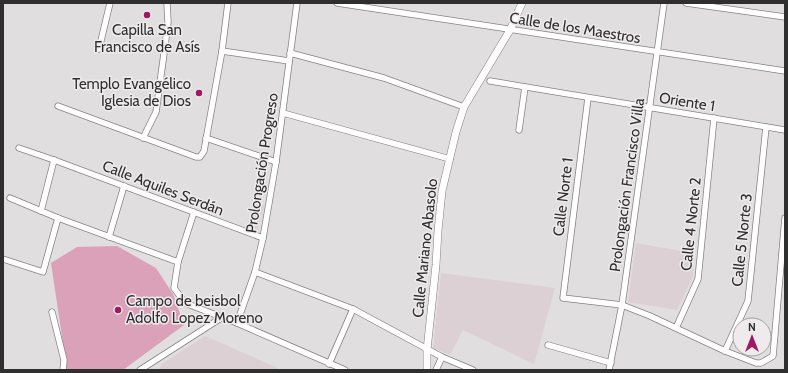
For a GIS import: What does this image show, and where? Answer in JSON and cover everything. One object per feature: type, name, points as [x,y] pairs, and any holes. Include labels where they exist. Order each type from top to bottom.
[{"type":"street","points":[[99,50],[110,3]]},
{"type":"street","points":[[143,138],[156,112],[168,22],[167,3]]},
{"type":"street","points":[[58,106],[200,158],[204,151],[222,51],[228,3]]},
{"type":"street","name":"Prolongación Progreso","points":[[237,323],[254,272],[263,238],[276,162],[297,3]]},
{"type":"street","name":"Calle de los Maestros","points":[[337,3],[785,71]]},
{"type":"street","name":"Calle Mariano Abasolo","points":[[427,370],[427,350],[442,191],[456,132],[464,107],[510,30],[522,3]]},
{"type":"street","name":"Prolongación Francisco Villa","points":[[609,370],[622,305],[664,3]]},
{"type":"street","points":[[686,3],[785,17]]},
{"type":"street","points":[[222,51],[289,61]]},
{"type":"street","points":[[290,53],[384,78],[464,107]]},
{"type":"street","name":"Oriente 1","points":[[490,81],[785,130]]},
{"type":"street","points":[[519,130],[525,88]]},
{"type":"street","name":"Calle Norte 1","points":[[588,98],[563,298],[622,305]]},
{"type":"street","points":[[282,113],[450,159]]},
{"type":"street","name":"Calle 4 Norte 2","points":[[676,328],[698,279],[714,118]]},
{"type":"street","name":"Calle 5 Norte 3","points":[[725,351],[748,301],[766,127]]},
{"type":"street","points":[[206,138],[276,162]]},
{"type":"street","name":"Calle Aquiles Serdán","points":[[19,148],[263,238]]},
{"type":"street","points":[[41,211],[54,160]]},
{"type":"street","points":[[109,237],[124,186]]},
{"type":"street","points":[[10,198],[58,218],[178,262]]},
{"type":"street","points":[[194,212],[178,262],[174,288],[185,303],[237,323],[345,370]]},
{"type":"street","points":[[3,259],[43,272],[58,218]]},
{"type":"street","points":[[622,305],[650,316],[725,351],[756,363],[761,363],[773,356],[785,218]]},
{"type":"street","points":[[254,272],[353,309],[427,350],[474,370]]},
{"type":"street","points":[[329,364],[353,309]]},
{"type":"street","points":[[52,312],[64,360],[63,370]]},
{"type":"street","points":[[140,370],[221,318]]},
{"type":"street","points":[[548,345],[611,363]]},
{"type":"street","points":[[436,370],[442,357]]},
{"type":"shaded area","points":[[254,203],[264,206],[257,231],[247,228]]},
{"type":"shaded area","points":[[636,243],[693,253],[693,276],[677,310],[628,302]]},
{"type":"shaded area","name":"Campo de beisbol Adolfo Lopez Moreno","points":[[117,246],[156,268],[173,294],[184,325],[123,370],[67,370],[51,263],[77,247]]},
{"type":"shaded area","points":[[441,273],[555,288],[534,364],[463,330],[450,355],[433,348]]},
{"type":"shaded area","points":[[205,336],[282,370],[158,370],[163,363]]},
{"type":"place","name":"Capilla San Francisco de Asís","points":[[147,15]]},
{"type":"place","name":"Templo Evangélico Iglesia de Dios","points":[[199,93]]},
{"type":"place","name":"Campo de beisbol Adolfo Lopez Moreno","points":[[118,310]]}]
